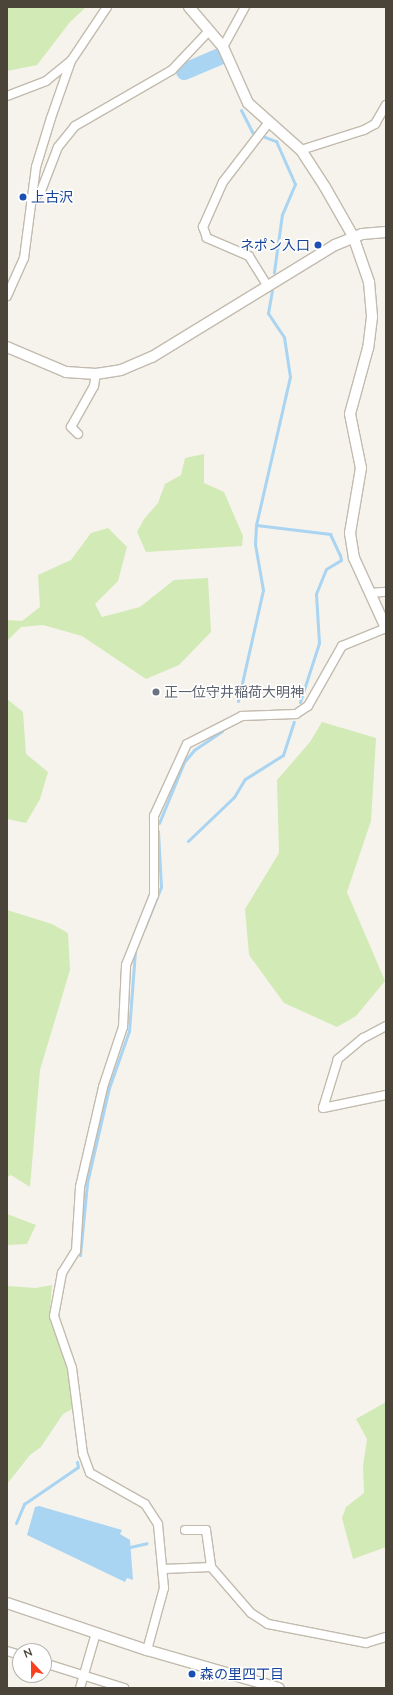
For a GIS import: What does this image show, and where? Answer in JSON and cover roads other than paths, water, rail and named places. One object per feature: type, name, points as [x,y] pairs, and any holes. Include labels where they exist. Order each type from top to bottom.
[{"type":"street","points":[[7,296],[24,258],[36,168],[71,61],[107,7]]},
{"type":"street","points":[[147,1650],[163,1596],[164,1569],[160,1532],[149,1509],[90,1473],[83,1454],[73,1376],[54,1316],[62,1273],[76,1251],[80,1187],[103,1087],[123,1027],[126,965],[154,895],[154,816],[187,744],[239,716],[296,714],[308,706],[342,646],[386,628],[354,558],[350,533],[361,468],[350,414],[368,348],[372,317],[369,282],[353,236],[301,150],[268,122],[242,94],[223,47],[189,7]]},
{"type":"street","points":[[223,47],[245,7]]},
{"type":"street","points":[[32,201],[41,191],[58,147],[75,126],[172,70],[209,31]]},
{"type":"street","points":[[7,96],[46,81],[71,61]]},
{"type":"street","points":[[301,150],[364,130],[375,124],[386,106]]},
{"type":"street","points":[[267,285],[249,256],[207,238],[203,227],[223,182],[268,122]]},
{"type":"street","points":[[7,347],[66,372],[96,374],[121,370],[152,357],[267,285],[353,236],[386,232]]},
{"type":"street","points":[[78,434],[71,427],[94,386],[96,374]]},
{"type":"street","points":[[370,592],[386,592]]},
{"type":"street","points":[[386,1026],[363,1038],[338,1059],[322,1108],[386,1095]]},
{"type":"street","points":[[185,1530],[206,1530],[211,1567],[251,1613],[268,1624],[366,1643],[386,1637]]},
{"type":"street","points":[[164,1569],[211,1567]]},
{"type":"street","points":[[7,1603],[147,1650],[280,1688]]},
{"type":"street","points":[[80,1688],[96,1633]]},
{"type":"street","points":[[52,1665],[124,1688]]},
{"type":"water","points":[[39,1506],[122,1530],[120,1534],[130,1540],[133,1580],[127,1578],[125,1582],[27,1535],[35,1507]]},
{"type":"waterway","points":[[184,71],[219,56]]},
{"type":"waterway","points":[[241,110],[252,132],[276,141],[295,184],[282,214],[274,272]]},
{"type":"waterway","points":[[238,701],[263,590],[255,544],[256,525],[290,377],[284,337],[268,313],[272,290]]},
{"type":"waterway","points":[[256,525],[330,534],[340,555],[341,560],[326,569],[316,594],[319,643],[300,702]]},
{"type":"waterway","points":[[188,841],[234,797],[245,779],[283,755],[294,722]]},
{"type":"waterway","points":[[159,823],[184,762],[194,750],[222,731]]},
{"type":"waterway","points":[[144,929],[161,887],[158,831]]},
{"type":"waterway","points":[[80,1255],[87,1183],[109,1088],[129,1031],[135,951]]},
{"type":"waterway","points":[[16,1523],[24,1504],[78,1467],[77,1462]]},
{"type":"waterway","points":[[130,1547],[147,1543]]},
{"type":"place","name":"上古沢","points":[[23,197]]},
{"type":"place","name":"ネポン入口","points":[[318,245]]},
{"type":"place","name":"正一位守井稲荷大明神","points":[[156,692]]},
{"type":"place","name":"森の里四丁目","points":[[192,1674]]}]
